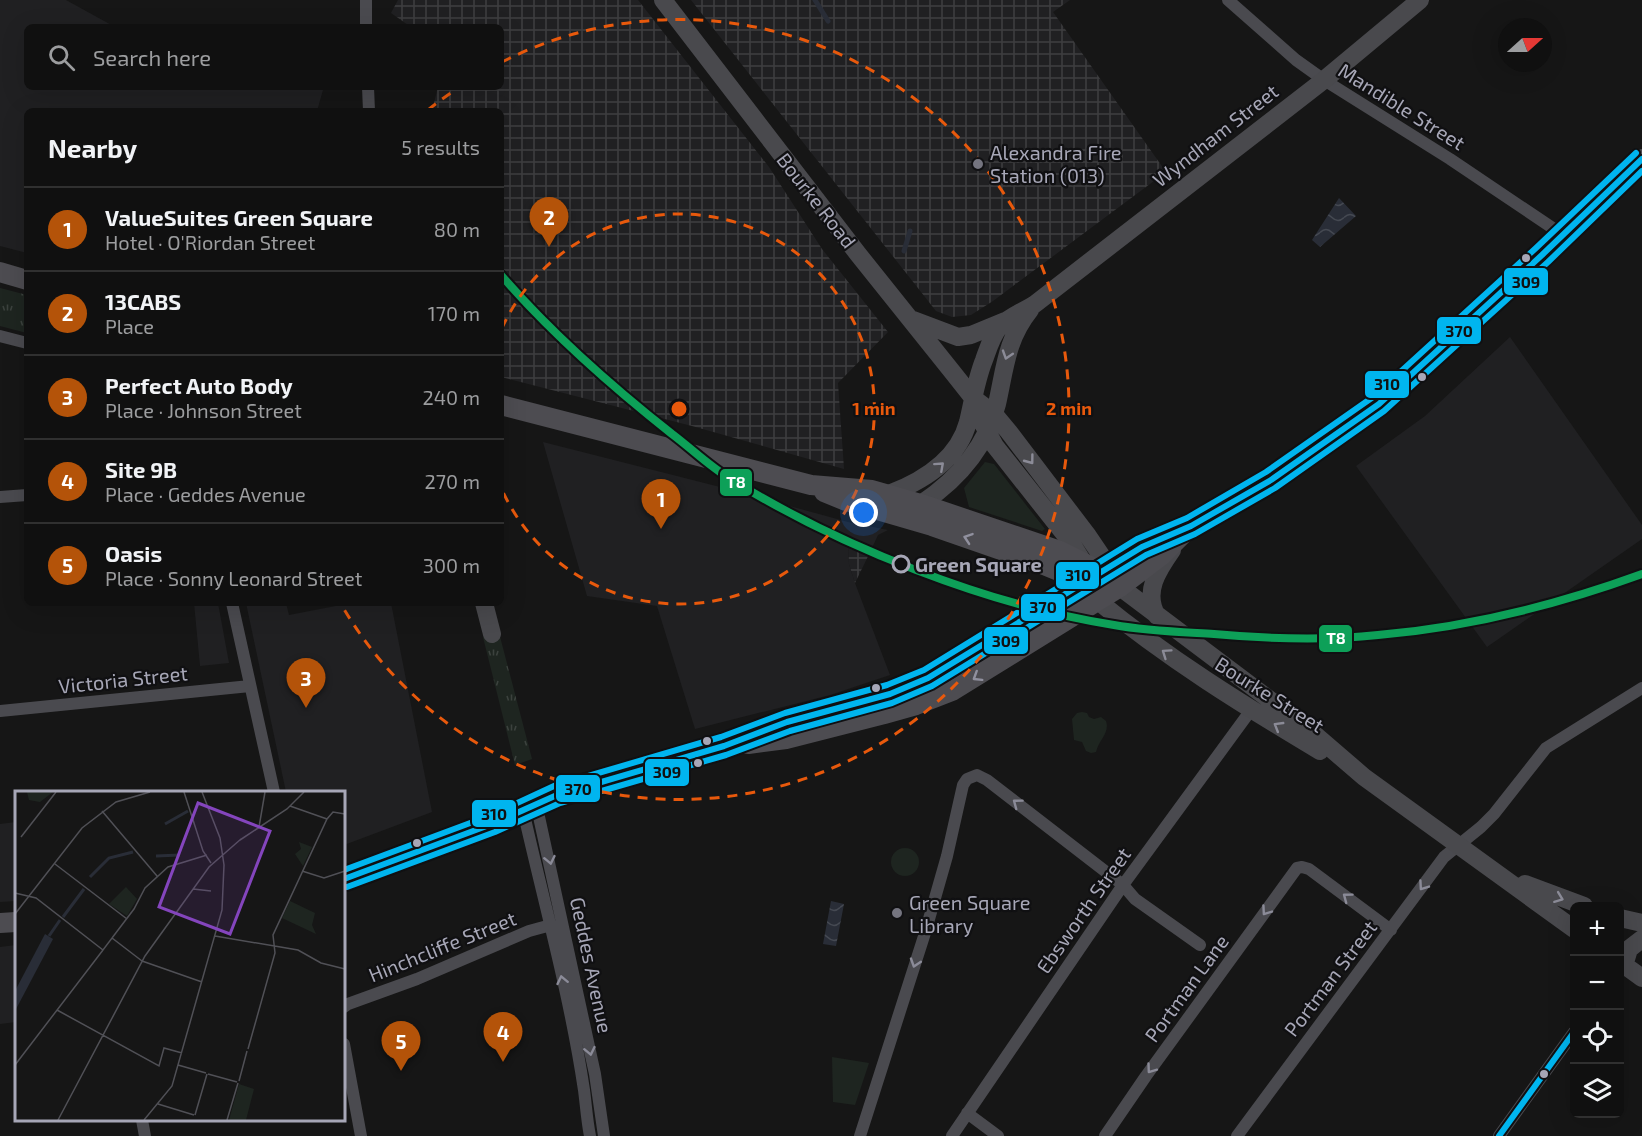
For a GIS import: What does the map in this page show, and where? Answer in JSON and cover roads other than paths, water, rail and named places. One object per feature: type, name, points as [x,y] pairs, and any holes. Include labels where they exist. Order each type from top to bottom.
[{"type":"main road","name":"Bourke Road","points":[[663,0],[851,245],[974,398],[994,414],[1088,536],[1092,573]]},
{"type":"main road","name":"Wyndham Street","points":[[888,503],[930,474],[948,458],[964,432],[981,368],[1000,326],[1035,304],[1324,80],[1420,0]]},
{"type":"main road","points":[[345,879],[610,777],[724,746],[787,722],[890,694],[923,681],[1092,573],[1153,541],[1191,526],[1271,480],[1379,404],[1642,159]]},
{"type":"main road","points":[[0,273],[24,279]]},
{"type":"main road","name":"Wyndham Street","points":[[921,504],[961,472],[976,451],[994,414],[1004,363],[1011,343],[1018,326],[1035,304]]},
{"type":"main road","points":[[911,319],[958,337],[971,335],[1010,319]]},
{"type":"main road","name":"Bourke Road","points":[[974,398],[986,431],[995,446],[1070,541],[1092,573],[1120,587]]},
{"type":"main road","points":[[504,406],[811,485],[859,489],[888,503],[1061,572],[1092,573]]},
{"type":"main road","points":[[888,503],[903,512],[921,504],[1044,545],[1092,573],[1098,601]]},
{"type":"main road","points":[[724,746],[786,739],[930,700],[971,681],[1120,587],[1162,555],[1191,526]]},
{"type":"main road","points":[[1157,616],[1151,600],[1154,579],[1166,557],[1191,526]]},
{"type":"main road","name":"Bourke Street","points":[[1120,587],[1306,727],[1364,777],[1570,926]]},
{"type":"main road","name":"Bourke Street","points":[[1098,601],[1178,662],[1251,710],[1364,777]]},
{"type":"main road","points":[[485,606],[492,634]]},
{"type":"main road","points":[[1495,872],[1574,902]]},
{"type":"main road","points":[[1624,919],[1642,923]]},
{"type":"main road","points":[[0,923],[15,922]]},
{"type":"main road","points":[[1624,960],[1629,950],[1642,939]]},
{"type":"main road","points":[[1624,965],[1642,959]]},
{"type":"main road","points":[[1624,968],[1642,978]]},
{"type":"street","points":[[366,0],[366,24]]},
{"type":"street","name":"Mandible Street","points":[[1228,0],[1296,60],[1324,80],[1450,159],[1563,235]]},
{"type":"street","points":[[368,90],[369,108]]},
{"type":"street","points":[[0,336],[24,342]]},
{"type":"street","points":[[0,497],[24,495]]},
{"type":"street","points":[[233,606],[274,791]]},
{"type":"street","name":"Victoria Street","points":[[0,711],[250,686]]},
{"type":"street","name":"Portman Street","points":[[1237,1136],[1441,860],[1494,814],[1546,748],[1642,688]]},
{"type":"street","name":"Ebsworth Street","points":[[952,1136],[1123,885],[1251,710]]},
{"type":"street","points":[[860,1136],[933,905],[955,826],[963,785],[967,779],[975,775],[987,780],[1123,885],[1135,899],[1200,945]]},
{"type":"street","name":"Geddes Avenue","points":[[530,807],[584,1090],[590,1136]]},
{"type":"street","name":"Geddes Avenue","points":[[530,807],[594,1070],[604,1136]]},
{"type":"street","name":"Portman Lane","points":[[1105,1136],[1297,868],[1309,869],[1391,930]]},
{"type":"street","name":"Hinchcliffe Street","points":[[346,1005],[551,925]]},
{"type":"street","points":[[1499,1136],[1570,1039]]},
{"type":"street","points":[[345,1049],[361,1136]]},
{"type":"street","points":[[967,1113],[998,1136]]},
{"type":"street","points":[[142,1121],[145,1136]]},
{"type":"water","points":[[1339,198],[1356,216],[1320,247],[1312,240]]},
{"type":"water","points":[[831,901],[844,904],[836,946],[823,944]]},
{"type":"waterway","points":[[815,0],[828,21]]},
{"type":"waterway","points":[[904,251],[910,231]]},
{"type":"place","name":"Alexandra Fire Station (013)","points":[[978,164]]},
{"type":"place","name":"13CABS","points":[[549,247]]},
{"type":"place","name":"ValueSuites Green Square","points":[[661,529]]},
{"type":"place","name":"Green Square","points":[[901,564]]},
{"type":"place","name":"Perfect Auto Body","points":[[306,708]]},
{"type":"place","name":"Green Square Library","points":[[897,913]]},
{"type":"place","name":"Site 9B","points":[[503,1062]]},
{"type":"place","name":"Oasis","points":[[401,1071]]}]
